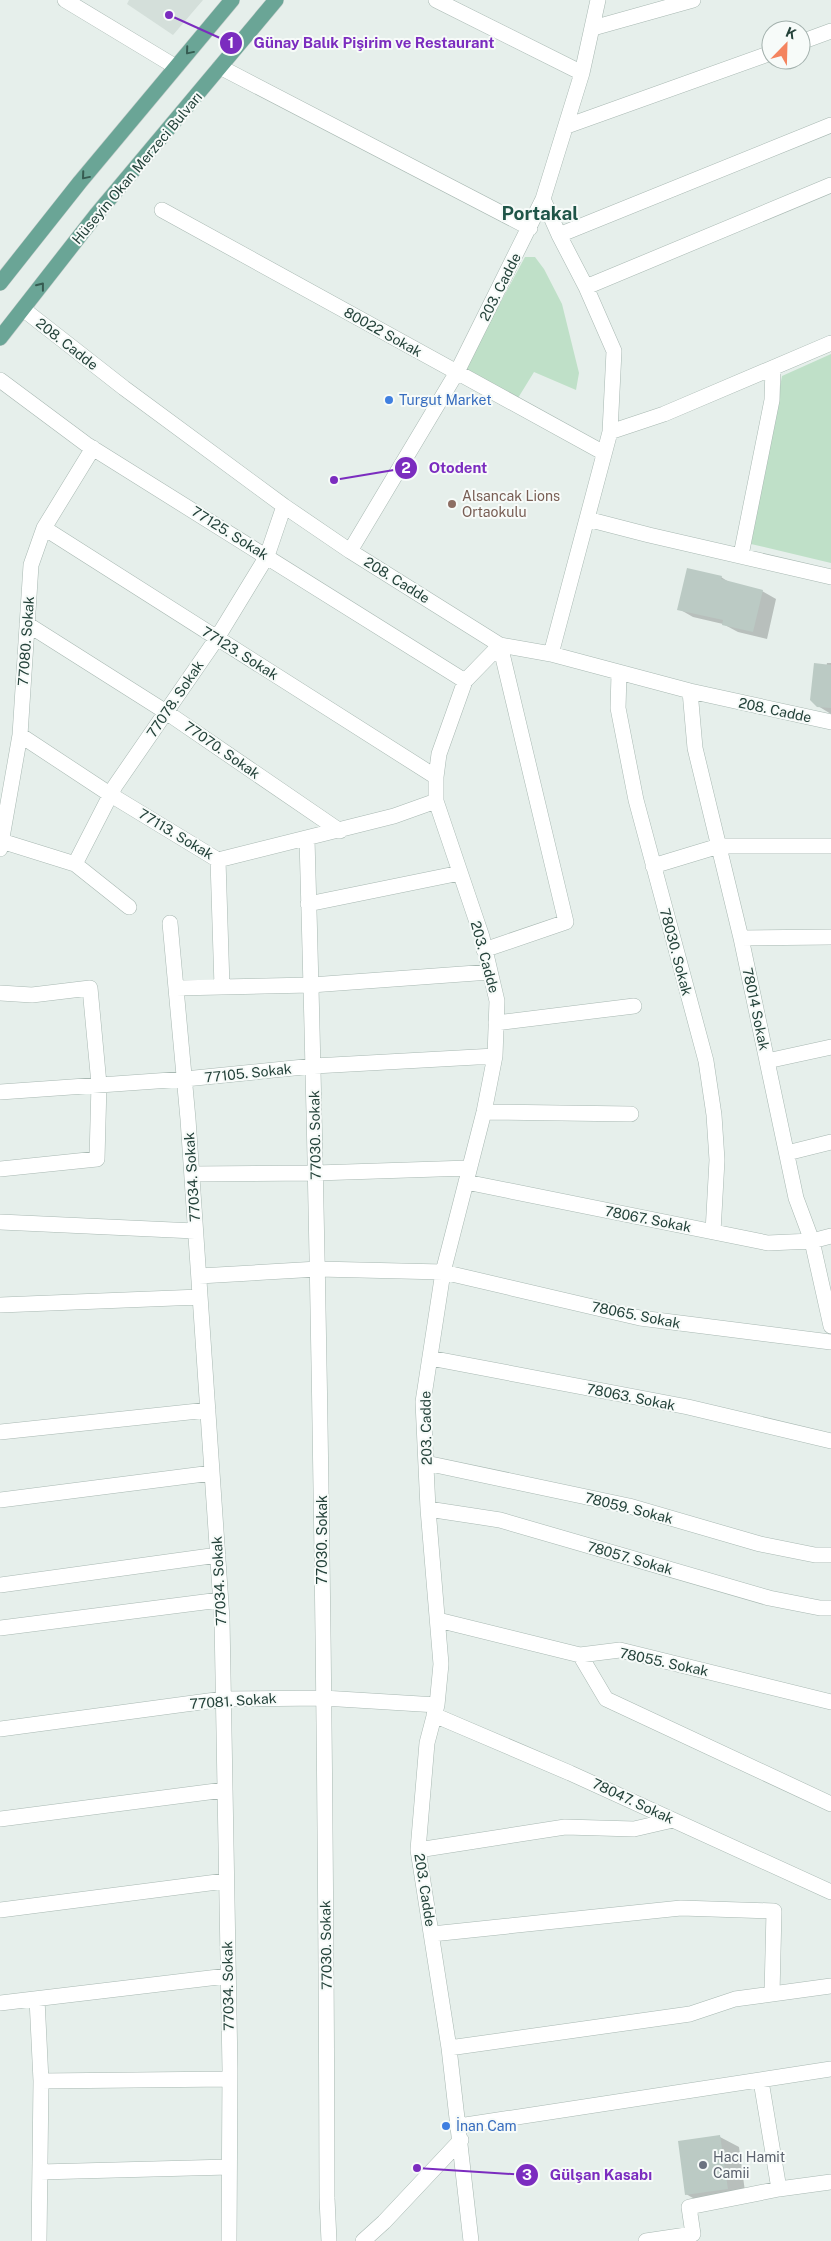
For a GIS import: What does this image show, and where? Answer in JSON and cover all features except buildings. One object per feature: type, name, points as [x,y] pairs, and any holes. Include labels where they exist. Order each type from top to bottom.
[{"type":"main road","points":[[0,283],[80,182],[232,0]]},
{"type":"main road","name":"Hüseyin Okan Merzeci Bulvarı","points":[[0,338],[96,215],[276,0]]},
{"type":"street","points":[[65,0],[176,67]]},
{"type":"street","points":[[436,0],[582,73]]},
{"type":"street","name":"203. Cadde","points":[[350,551],[457,372],[530,228],[543,199],[567,126],[582,73],[598,0]]},
{"type":"street","points":[[593,28],[687,1]]},
{"type":"street","points":[[811,38],[831,31]]},
{"type":"street","points":[[567,126],[761,57]]},
{"type":"street","points":[[220,67],[530,228]]},
{"type":"street","points":[[558,235],[831,125]]},
{"type":"street","points":[[586,287],[831,185]]},
{"type":"street","points":[[543,199],[558,235],[586,287],[614,352],[610,432],[551,654]]},
{"type":"street","name":"80022 Sokak","points":[[162,210],[604,453]]},
{"type":"street","name":"208. Cadde","points":[[23,309],[124,388],[284,506],[350,551],[500,644],[551,654],[620,674],[690,691],[831,722]]},
{"type":"street","points":[[610,432],[664,414],[831,344]]},
{"type":"street","points":[[741,555],[772,400],[773,368]]},
{"type":"street","name":"77125. Sokak","points":[[0,380],[93,448],[465,681]]},
{"type":"street","name":"77080. Sokak","points":[[1,845],[7,772],[20,735],[31,565],[44,528],[93,448]]},
{"type":"street","name":"77078. Sokak","points":[[75,864],[111,795],[217,638],[267,556],[284,506]]},
{"type":"street","points":[[587,518],[649,536],[741,555],[831,577]]},
{"type":"street","name":"77123. Sokak","points":[[44,528],[436,777]]},
{"type":"street","name":"77070. Sokak","points":[[27,624],[166,712],[340,831]]},
{"type":"street","points":[[484,950],[566,922],[500,644]]},
{"type":"street","name":"203. Cadde","points":[[471,2241],[449,2048],[418,1850],[427,1743],[435,1710],[442,1664],[428,1509],[423,1402],[443,1272],[484,1112],[495,1056],[497,1000],[484,950],[436,801],[436,777],[439,754],[465,681],[500,644]]},
{"type":"street","name":"78030. Sokak","points":[[620,674],[618,708],[636,800],[706,1061],[718,1160],[713,1232]]},
{"type":"street","name":"78014 Sokak","points":[[690,691],[695,748],[741,938],[796,1198],[812,1241],[831,1326]]},
{"type":"street","name":"77113. Sokak","points":[[20,735],[111,795],[218,860],[340,831],[394,816],[436,801]]},
{"type":"street","name":"77030. Sokak","points":[[306,839],[314,1066],[318,1269],[327,2198],[329,2241]]},
{"type":"street","points":[[1,845],[75,864],[130,907]]},
{"type":"street","points":[[653,866],[719,846],[831,846]]},
{"type":"street","points":[[218,860],[222,987]]},
{"type":"street","points":[[308,904],[460,873]]},
{"type":"street","name":"77034. Sokak","points":[[170,923],[185,1079],[218,1555],[223,1699],[230,2079],[229,2241]]},
{"type":"street","points":[[741,938],[831,937]]},
{"type":"street","points":[[176,988],[311,984],[490,972]]},
{"type":"street","points":[[0,993],[32,995],[90,988],[98,1084],[97,1159],[0,1169]]},
{"type":"street","points":[[496,1024],[634,1006]]},
{"type":"street","points":[[767,1061],[831,1046]]},
{"type":"street","name":"77105. Sokak","points":[[0,1092],[185,1079],[314,1066],[495,1056]]},
{"type":"street","points":[[484,1112],[631,1114]]},
{"type":"street","points":[[787,1153],[831,1142]]},
{"type":"street","name":"78067. Sokak","points":[[192,1174],[468,1175],[768,1243],[812,1241],[831,1236]]},
{"type":"street","points":[[0,1222],[195,1230]]},
{"type":"street","name":"78065. Sokak","points":[[199,1276],[318,1269],[443,1272],[640,1318],[831,1342]]},
{"type":"street","points":[[0,1305],[200,1297]]},
{"type":"street","name":"78063. Sokak","points":[[430,1358],[688,1408],[831,1441]]},
{"type":"street","points":[[0,1432],[208,1410]]},
{"type":"street","name":"78059. Sokak","points":[[426,1463],[629,1506],[760,1544],[815,1555],[831,1555]]},
{"type":"street","points":[[0,1500],[212,1473]]},
{"type":"street","name":"78057. Sokak","points":[[428,1509],[500,1520],[769,1598],[820,1608],[831,1608]]},
{"type":"street","points":[[0,1585],[218,1555]]},
{"type":"street","points":[[0,1628],[220,1600]]},
{"type":"street","name":"78055. Sokak","points":[[438,1620],[580,1655],[620,1650],[831,1702]]},
{"type":"street","points":[[580,1655],[606,1698],[831,1804]]},
{"type":"street","name":"77081. Sokak","points":[[0,1730],[223,1699],[323,1698],[435,1710]]},
{"type":"street","name":"78047. Sokak","points":[[435,1710],[831,1892]]},
{"type":"street","points":[[0,1819],[224,1790]]},
{"type":"street","points":[[418,1850],[565,1827],[634,1829],[674,1820]]},
{"type":"street","points":[[0,1910],[225,1880]]},
{"type":"street","points":[[432,1934],[681,1908],[774,1910],[772,1994]]},
{"type":"street","points":[[0,2004],[227,1976]]},
{"type":"street","points":[[449,2048],[690,2014],[735,1999],[831,1986]]},
{"type":"street","points":[[37,1999],[41,2082],[39,2241]]},
{"type":"street","points":[[363,2241],[384,2222],[460,2133],[831,2069]]},
{"type":"street","points":[[41,2082],[230,2079]]},
{"type":"street","points":[[761,2081],[779,2189]]},
{"type":"street","points":[[40,2172],[230,2167]]},
{"type":"street","points":[[646,2241],[693,2234],[689,2207],[779,2189],[831,2182]]},
{"type":"shaded area","points":[[129,0],[203,0],[173,35],[127,4]]},
{"type":"green space","points":[[525,257],[535,257],[544,269],[562,304],[579,373],[576,390],[534,372],[518,398],[464,370]]},
{"type":"green space","points":[[831,354],[831,563],[751,544],[782,376]]},
{"type":"place","name":"Günay Balık Pişirim ve Restaurant","points":[[169,15]]},
{"type":"place","name":"Turgut Market","points":[[389,400]]},
{"type":"place","name":"Otodent","points":[[334,480]]},
{"type":"place","name":"Alsancak Lions Ortaokulu","points":[[452,504]]},
{"type":"place","name":"İnan Cam","points":[[446,2126]]},
{"type":"place","name":"Hacı Hamit Camii","points":[[703,2165]]},
{"type":"place","name":"Gülşan Kasabı","points":[[417,2168]]},
{"type":"district","name":"Portakal","points":[[540,213]]}]
